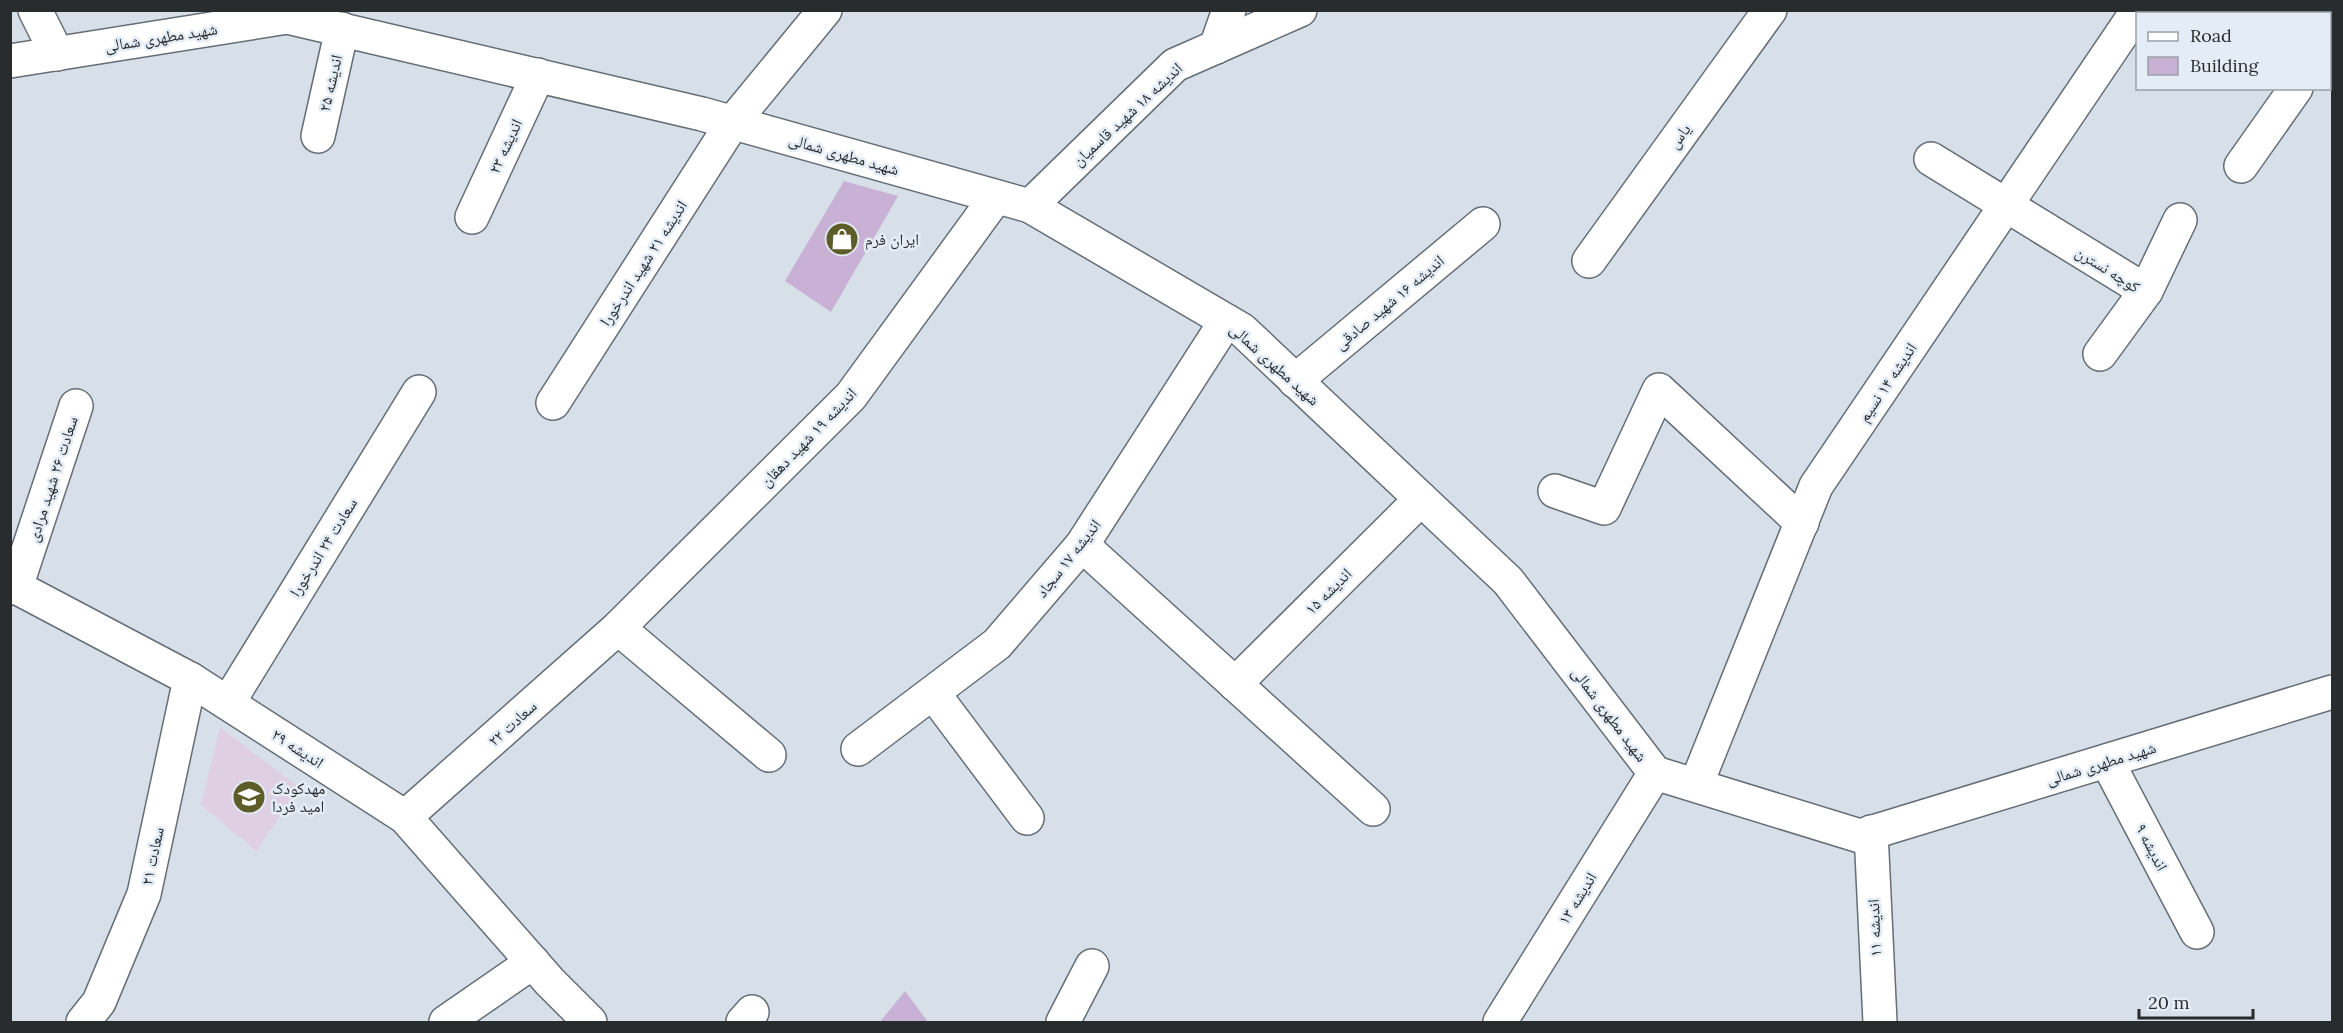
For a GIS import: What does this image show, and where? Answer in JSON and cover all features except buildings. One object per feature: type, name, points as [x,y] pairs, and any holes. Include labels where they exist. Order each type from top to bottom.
[{"type":"street","points":[[35,10],[57,54]]},
{"type":"street","name":"اندیشه ۲۱ شهید اندرخورا","points":[[553,403],[733,122],[825,10]]},
{"type":"street","points":[[1216,47],[1229,10]]},
{"type":"street","name":"اندیشه ۱۸ شهید قاسمیان","points":[[1030,206],[1175,64],[1300,10]]},
{"type":"street","name":"یاس","points":[[1589,261],[1770,10]]},
{"type":"street","name":"اندیشه ۱۴ نسیم","points":[[1695,786],[1816,486],[2136,13]]},
{"type":"street","name":"شهید مطهری شمالی","points":[[10,61],[289,14],[342,30],[733,122],[1030,206],[1242,330],[1508,581],[1655,773],[1860,836],[2332,692]]},
{"type":"street","name":"اندیشه ۲۵","points":[[318,136],[342,30]]},
{"type":"street","name":"اندیشه ۲۳","points":[[472,217],[537,75]]},
{"type":"street","points":[[2241,166],[2295,90]]},
{"type":"street","name":"کوچه نسترن","points":[[1931,159],[2146,291],[2100,354]]},
{"type":"street","name":"اندیشه ۱۹ شهید دهقان","points":[[618,628],[851,396],[996,197]]},
{"type":"street","points":[[2146,291],[2180,220]]},
{"type":"street","name":"اندیشه ۱۶ شهید صادقی","points":[[1295,381],[1483,224]]},
{"type":"street","name":"اندیشه ۱۷ سجاد","points":[[858,749],[997,644],[1082,545],[1226,321]]},
{"type":"street","points":[[1555,491],[1604,508],[1659,390],[1802,523]]},
{"type":"street","name":"سعادت ۲۴ اندرخورا","points":[[228,703],[419,392]]},
{"type":"street","name":"سعادت ۲۶ شهید مرادی","points":[[13,587],[76,406]]},
{"type":"street","name":"اندیشه ۱۵","points":[[1235,684],[1421,499]]},
{"type":"street","points":[[1082,545],[1373,809]]},
{"type":"street","name":"اندیشه ۲۹","points":[[13,587],[190,679],[405,817],[585,1021]]},
{"type":"street","points":[[618,628],[769,754]]},
{"type":"street","name":"سعادت ۲۲","points":[[405,817],[618,628]]},
{"type":"street","name":"سعادت ۲۱","points":[[83,1023],[99,1002],[144,894],[190,679]]},
{"type":"street","points":[[933,693],[1027,818]]},
{"type":"street","name":"اندیشه ۹","points":[[2107,761],[2197,932]]},
{"type":"street","name":"اندیشه ۱۳","points":[[1500,1023],[1655,773]]},
{"type":"street","name":"اندیشه ۱۱","points":[[1871,832],[1878,1020],[1880,1023]]},
{"type":"street","points":[[446,1023],[533,962]]},
{"type":"street","points":[[1063,1023],[1092,966]]},
{"type":"shaded area","name":"مهدکودک امید فردا","points":[[220,727],[300,788],[256,851],[201,805]]},
{"type":"place","name":"ایران فرم","points":[[842,239]]},
{"type":"place","name":"مهدکودک امید فردا","points":[[249,797]]}]
